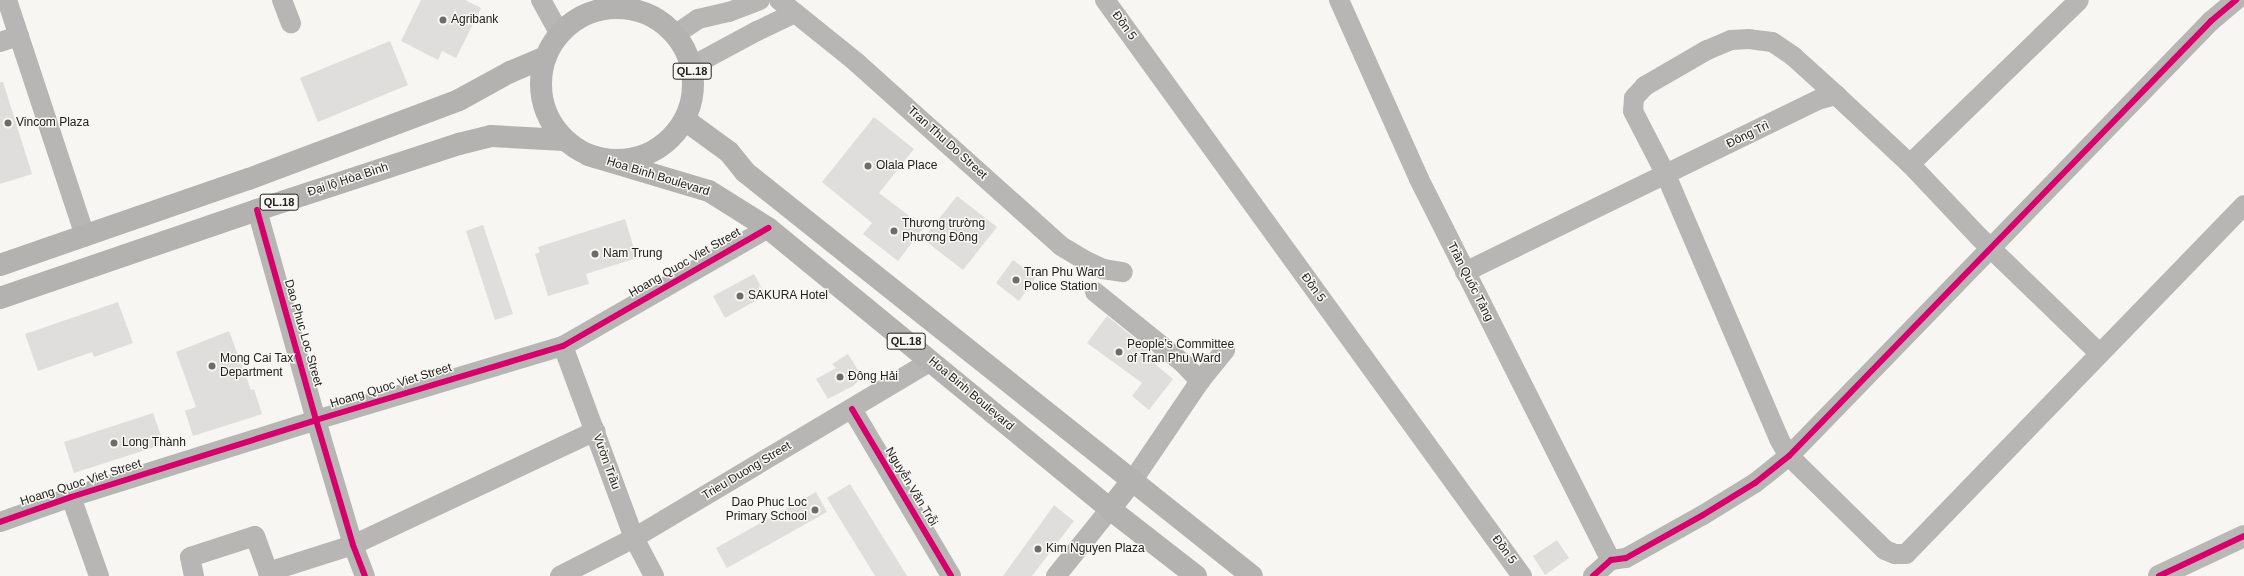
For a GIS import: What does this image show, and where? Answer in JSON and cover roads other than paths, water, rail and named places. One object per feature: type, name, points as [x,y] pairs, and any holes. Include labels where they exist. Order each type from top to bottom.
[{"type":"highway","name":"QL.18","points":[[628,5],[657,18],[676,34],[692,66],[694,94],[685,120],[668,142],[643,156],[616,161],[588,155],[564,140],[548,118],[542,98],[542,77],[546,57],[560,34],[576,20],[594,11],[628,5]]},
{"type":"highway","name":"QL.18","points":[[0,265],[249,179],[459,100],[510,72],[546,57]]},
{"type":"highway","name":"QL.18","points":[[685,120],[729,152],[745,172],[1252,576]]},
{"type":"highway","name":"Đại lộ Hòa Bình","points":[[0,298],[257,210],[459,144],[491,136],[564,140]]},
{"type":"highway","name":"Hoa Binh Boulevard","points":[[588,155],[709,191],[768,228],[1110,509],[1196,576]]},
{"type":"highway","points":[[249,179],[257,210]]},
{"type":"highway","points":[[934,364],[958,341]]},
{"type":"highway","points":[[1110,509],[1133,480]]},
{"type":"main road","points":[[2160,576],[2244,536]]},
{"type":"street","points":[[7,0],[85,236]]},
{"type":"street","points":[[282,0],[291,24]]},
{"type":"street","points":[[542,0],[560,34]]},
{"type":"street","points":[[676,34],[698,18],[729,12],[760,0]]},
{"type":"street","name":"Tran Thu Do Street","points":[[779,0],[856,62],[1061,246],[1084,260],[1103,269],[1123,272]]},
{"type":"street","name":"Đồn 5","points":[[1105,0],[1522,576]]},
{"type":"street","name":"Trần Quốc Tảng","points":[[1339,0],[1412,165],[1611,560]]},
{"type":"street","points":[[1910,164],[2079,0]]},
{"type":"street","points":[[1593,576],[1611,560],[1626,558],[1703,516],[1755,483],[1789,456],[2211,21],[2236,0]]},
{"type":"street","points":[[692,66],[757,31],[795,13]]},
{"type":"street","points":[[0,42],[19,36]]},
{"type":"street","points":[[2100,354],[1992,248],[1910,164],[1793,56],[1772,42],[1749,39],[1731,40],[1707,50],[1644,86],[1634,98],[1633,111],[1666,176],[1779,439],[1789,456],[1884,550],[1895,554],[1906,554],[2100,354],[2244,205]]},
{"type":"street","name":"Đông Trì","points":[[1465,272],[1666,176],[1818,100],[1836,96]]},
{"type":"street","name":"Dao Phuc Loc Street","points":[[257,210],[316,420],[354,545],[366,576]]},
{"type":"street","name":"Hoang Quoc Viet Street","points":[[0,522],[71,496],[316,420],[563,346],[768,228]]},
{"type":"street","points":[[1095,292],[1184,362],[1200,381]]},
{"type":"street","name":"Vườn Trầu","points":[[563,346],[634,538],[654,576]]},
{"type":"street","points":[[1133,480],[1200,381],[1225,350]]},
{"type":"street","name":"Trieu Duong Street","points":[[560,576],[634,538],[852,409],[934,364]]},
{"type":"street","name":"Nguyễn Văn Trỗi","points":[[852,409],[951,576]]},
{"type":"street","points":[[194,576],[190,557],[255,536],[268,572],[354,545],[595,431]]},
{"type":"street","points":[[71,496],[99,576]]},
{"type":"street","points":[[1056,576],[1110,509]]},
{"type":"place","name":"Agribank","points":[[443,20]]},
{"type":"place","name":"Vincom Plaza","points":[[8,123]]},
{"type":"place","name":"Olala Place","points":[[868,166]]},
{"type":"place","name":"Thương trường Phương Đông","points":[[894,231]]},
{"type":"place","name":"Nam Trung","points":[[595,254]]},
{"type":"place","name":"Tran Phu Ward Police Station","points":[[1016,280]]},
{"type":"place","name":"SAKURA Hotel","points":[[740,296]]},
{"type":"place","name":"People’s Committee of Tran Phu Ward","points":[[1119,352]]},
{"type":"place","name":"Mong Cai Tax Department","points":[[212,366]]},
{"type":"place","name":"Đông Hải","points":[[840,377]]},
{"type":"place","name":"Long Thành","points":[[114,443]]},
{"type":"place","name":"Dao Phuc Loc Primary School","points":[[815,510]]},
{"type":"place","name":"Kim Nguyen Plaza","points":[[1038,549]]}]
